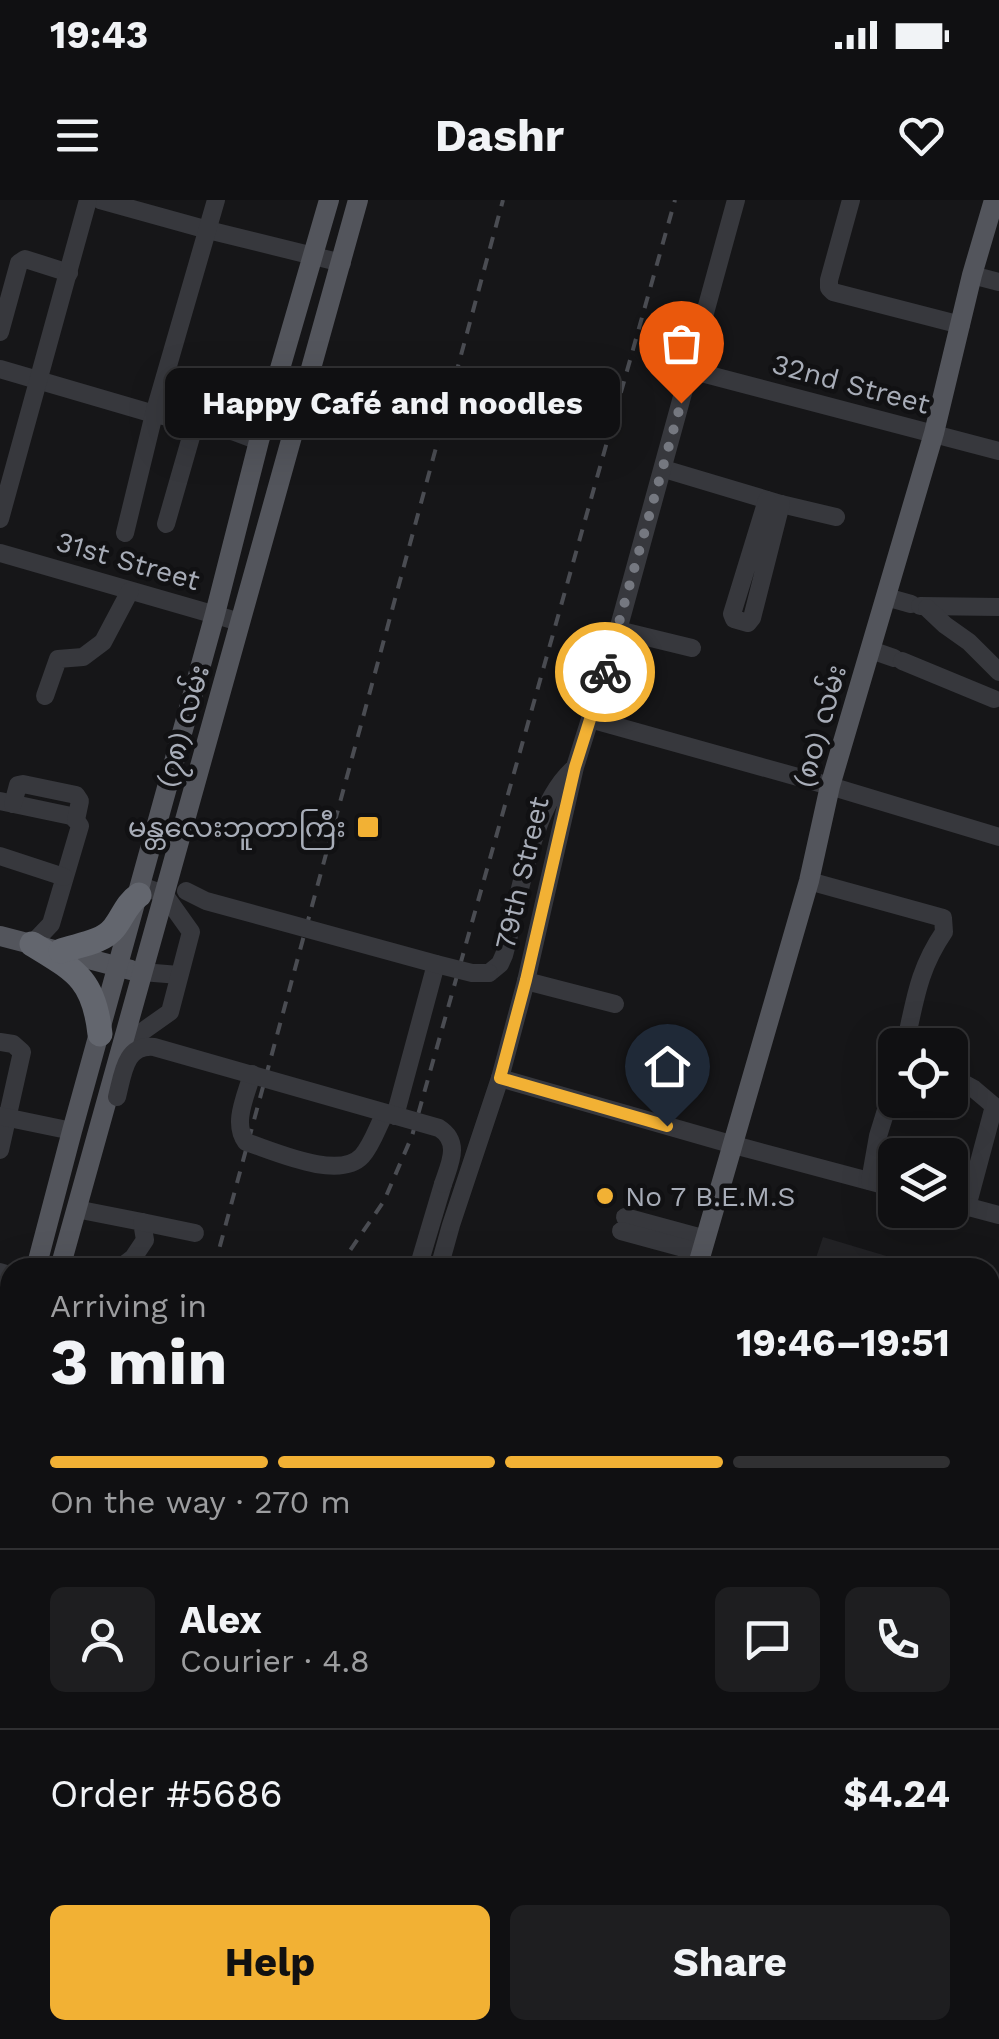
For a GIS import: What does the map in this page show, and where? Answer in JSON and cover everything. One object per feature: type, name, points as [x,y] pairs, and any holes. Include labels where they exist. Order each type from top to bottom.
[{"type":"highway","points":[[60,951],[111,932],[131,900],[148,892]]},
{"type":"highway","points":[[32,944],[66,965],[90,989],[111,1040]]},
{"type":"main road","name":"(၇၈) လမ်း","points":[[39,1258],[72,1131],[142,972],[148,892],[215,614],[329,200]]},
{"type":"main road","name":"(၇၈) လမ်း","points":[[63,1258],[111,1040],[119,966],[202,757],[358,200]]},
{"type":"main road","name":"(၈၀) လမ်း","points":[[700,1258],[809,881],[830,786],[934,434],[994,200]]},
{"type":"main road","points":[[0,936],[142,972]]},
{"type":"street","points":[[0,519],[88,200]]},
{"type":"street","points":[[100,200],[136,205],[208,230],[342,263]]},
{"type":"street","points":[[126,534],[154,414],[216,200]]},
{"type":"street","name":"79th Street","points":[[442,1258],[500,1078],[575,767],[664,469],[736,200]]},
{"type":"street","points":[[851,200],[829,288],[961,325]]},
{"type":"street","points":[[0,332],[19,263],[25,259],[70,273]]},
{"type":"street","points":[[972,275],[999,282]]},
{"type":"street","points":[[0,368],[260,441]]},
{"type":"street","name":"32nd Street","points":[[690,370],[999,451]]},
{"type":"street","points":[[166,524],[195,422]]},
{"type":"street","points":[[664,469],[836,517]]},
{"type":"street","points":[[774,502],[752,618],[748,623],[739,621],[732,614],[774,502]]},
{"type":"street","name":"31st Street","points":[[0,553],[240,622]]},
{"type":"street","points":[[45,696],[58,659],[83,657],[103,642],[130,592]]},
{"type":"street","points":[[886,597],[919,606],[999,607]]},
{"type":"street","points":[[919,606],[969,642],[999,672]]},
{"type":"street","points":[[618,630],[692,648]]},
{"type":"street","points":[[870,650],[997,695]]},
{"type":"street","points":[[590,720],[999,837]]},
{"type":"street","points":[[202,757],[204,771],[180,878],[186,892],[482,974],[496,969],[504,955],[540,821],[560,781],[575,767]]},
{"type":"street","points":[[7,802],[71,816],[80,826],[50,924],[32,944]]},
{"type":"street","points":[[0,856],[64,878]]},
{"type":"street","points":[[809,881],[943,918],[944,932],[928,955],[909,1028]]},
{"type":"street","points":[[111,1040],[170,1012],[192,932],[148,892]]},
{"type":"street","points":[[252,1074],[239,1120],[238,1132],[246,1142],[328,1167],[351,1164],[363,1155],[390,1114],[436,964]]},
{"type":"street","points":[[142,972],[179,976]]},
{"type":"street","points":[[526,980],[615,1004]]},
{"type":"street","points":[[0,1042],[13,1044],[22,1052],[4,1117],[0,1150]]},
{"type":"street","points":[[195,1233],[142,1222],[78,1200],[130,1055],[146,1046],[439,1128],[450,1138],[453,1150],[421,1258]]},
{"type":"street","points":[[500,1078],[878,1183]]},
{"type":"street","points":[[968,1086],[994,1106],[968,1177]]},
{"type":"street","points":[[4,1117],[72,1131]]},
{"type":"street","points":[[870,1181],[884,1118]]},
{"type":"street","points":[[968,1207],[999,1215]]},
{"type":"street","points":[[133,1258],[145,1240],[142,1222]]},
{"type":"street","points":[[623,1224],[698,1258]]},
{"type":"shaded area","points":[[823,1237],[893,1258],[816,1258]]},
{"type":"railway","points":[[217,1258],[503,200]]},
{"type":"railway","points":[[345,1258],[384,1201],[412,1136],[675,200]]},
{"type":"way so far","points":[[605,672],[681,403]]},
{"type":"place","name":"Happy Café and noodles","points":[[681,403]]},
{"type":"place","name":"မန္တလေးဘူတာကြီး","points":[[368,827]]},
{"type":"place","name":"No 7 B.E.M.S","points":[[605,1196]]},
{"type":"route","points":[[605,672],[575,767],[500,1078],[667,1126]]}]
